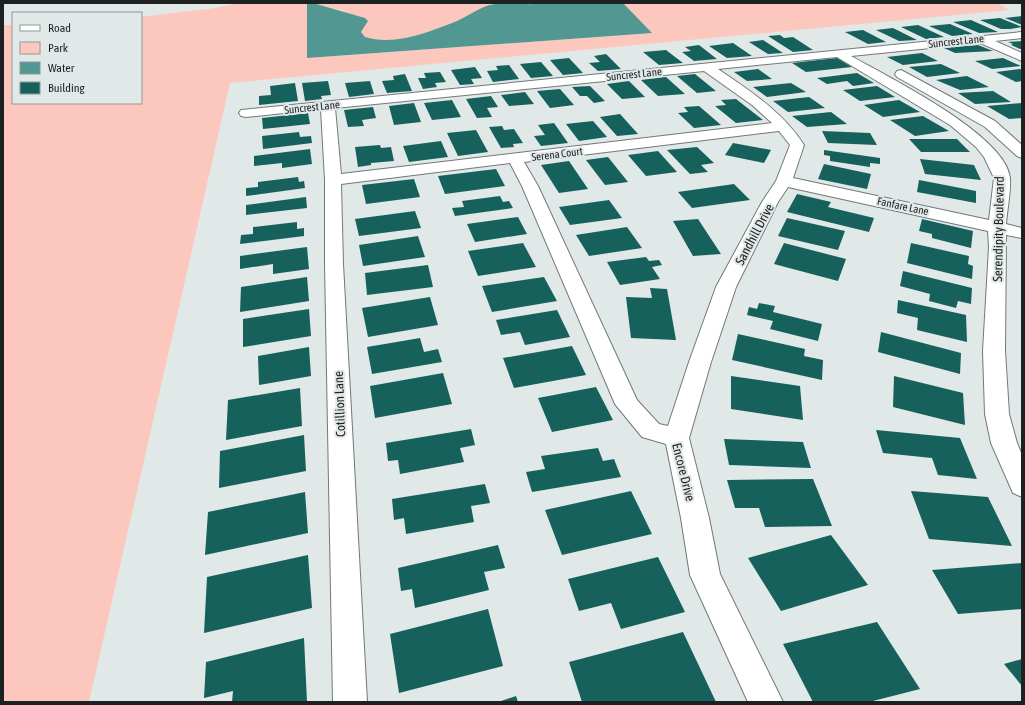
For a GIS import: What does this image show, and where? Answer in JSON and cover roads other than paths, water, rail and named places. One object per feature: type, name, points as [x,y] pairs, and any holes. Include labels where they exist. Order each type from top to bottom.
[{"type":"street","name":"Suncrest Lane","points":[[246,114],[1022,35]]},
{"type":"street","points":[[981,39],[1022,58]]},
{"type":"street","points":[[860,51],[879,61]]},
{"type":"street","name":"Serendipity Boulevard","points":[[838,53],[955,122],[982,144],[991,155],[999,169],[1002,178],[997,227],[998,247],[994,351],[997,414],[1004,443],[1022,486]]},
{"type":"street","name":"Sandhill Drive","points":[[677,438],[700,362],[726,287],[770,202],[784,181],[797,145],[792,135],[782,126],[734,85],[707,67]]},
{"type":"street","points":[[891,69],[990,124],[1022,153]]},
{"type":"street","name":"Cotillion Lane","points":[[328,106],[333,180],[334,264],[350,702]]},
{"type":"street","name":"Serena Court","points":[[333,180],[782,126]]},
{"type":"street","name":"Encore Drive","points":[[515,159],[530,186],[627,404],[651,431],[677,438],[695,518],[705,575],[766,702]]},
{"type":"street","name":"Fanfare Lane","points":[[784,181],[1022,233]]},
{"type":"water","points":[[307,3],[313,3],[365,18],[368,21],[361,32],[365,37],[376,39],[400,39],[423,33],[457,21],[486,6],[508,3],[623,3],[652,33],[307,58]]}]
